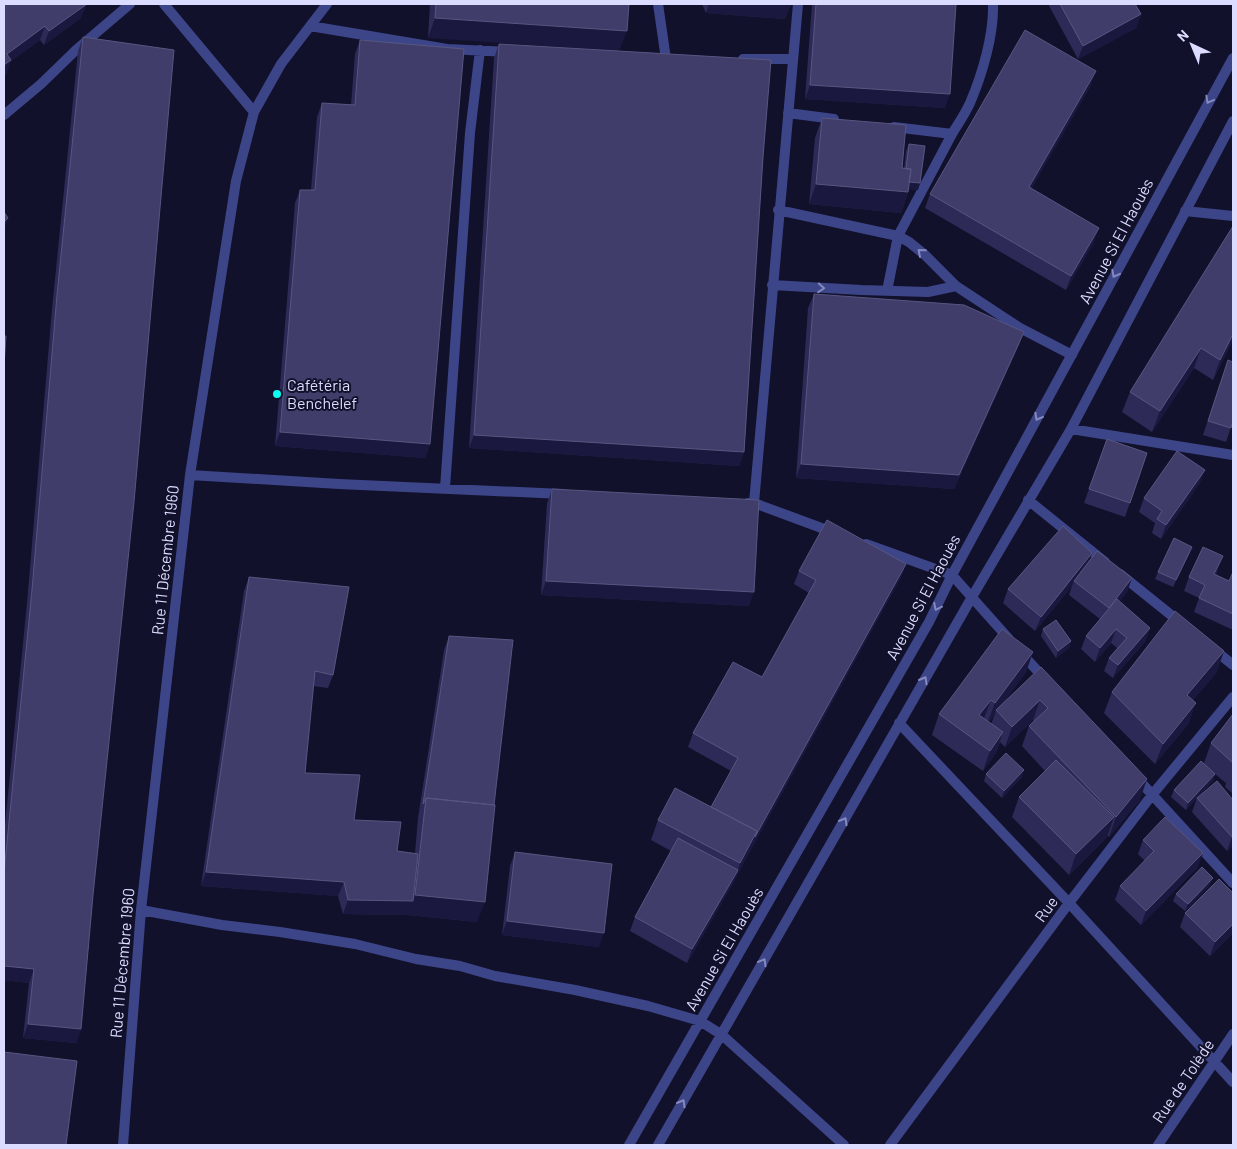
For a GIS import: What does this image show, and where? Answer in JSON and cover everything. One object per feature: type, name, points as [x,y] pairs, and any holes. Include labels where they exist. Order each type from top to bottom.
[{"type":"street","points":[[4,116],[130,4]]},
{"type":"street","points":[[164,4],[254,112]]},
{"type":"street","name":"Rue 11 Décembre 1960","points":[[123,1145],[141,910],[190,475],[236,181],[254,112],[281,64],[327,4]]},
{"type":"street","points":[[658,4],[666,59]]},
{"type":"street","points":[[754,503],[778,210],[798,4]]},
{"type":"street","points":[[887,291],[898,236],[969,104],[979,77],[991,31],[993,4]]},
{"type":"street","points":[[310,26],[447,49],[519,52]]},
{"type":"street","points":[[444,488],[470,133],[480,50]]},
{"type":"street","name":"Avenue Si El Haouès","points":[[629,1145],[929,622],[952,575],[1072,355],[1230,72],[1233,58]]},
{"type":"street","points":[[734,59],[793,59]]},
{"type":"street","points":[[788,113],[846,121]]},
{"type":"street","points":[[658,1145],[972,596],[1071,429],[1233,121]]},
{"type":"street","points":[[884,126],[952,134]]},
{"type":"street","points":[[778,210],[898,236],[925,255],[956,286],[1020,328],[1072,355]]},
{"type":"street","points":[[1185,211],[1233,216]]},
{"type":"street","points":[[772,284],[928,292],[956,286]]},
{"type":"street","points":[[1071,429],[1233,455]]},
{"type":"street","points":[[190,475],[338,484],[569,494]]},
{"type":"street","points":[[1028,500],[1188,628]]},
{"type":"street","points":[[734,502],[754,503],[952,575],[1054,688]]},
{"type":"street","points":[[1203,640],[1233,665]]},
{"type":"street","name":"Rue","points":[[890,1145],[1069,903],[1152,795],[1233,697]]},
{"type":"street","points":[[899,723],[1069,903],[1233,1082]]},
{"type":"street","points":[[1126,766],[1233,883]]},
{"type":"street","points":[[141,910],[222,925],[355,944],[416,959],[460,966],[495,976],[629,1002],[700,1021],[722,1035],[844,1145]]},
{"type":"street","name":"Rue de Tolède","points":[[1158,1145],[1233,1034]]},
{"type":"building","points":[[4,4],[87,4],[49,31],[45,26],[7,54],[11,60],[4,65]]},
{"type":"building","points":[[436,4],[629,4],[627,31],[435,18]]},
{"type":"building","points":[[816,4],[956,4],[950,94],[810,85]]},
{"type":"building","points":[[1060,4],[1135,4],[1141,14],[1083,46]]},
{"type":"building","points":[[1025,30],[1096,71],[1029,187],[1099,228],[1071,276],[930,194]]},
{"type":"building","points":[[83,37],[174,50],[134,502],[81,1029],[28,1024],[34,969],[4,966],[4,873],[32,590],[57,295]]},
{"type":"building","points":[[360,40],[464,49],[430,444],[280,432],[300,190],[315,190],[322,103],[355,105]]},
{"type":"building","points":[[499,44],[771,60],[744,452],[474,435]]},
{"type":"building","points":[[822,118],[906,125],[902,168],[911,169],[908,192],[816,184]]},
{"type":"building","points":[[909,144],[925,146],[920,183],[909,182],[911,169],[906,169]]},
{"type":"building","points":[[4,212],[8,218],[4,222]]},
{"type":"building","points":[[1233,226],[1233,334],[1220,360],[1201,348],[1160,411],[1130,392]]},
{"type":"building","points":[[814,294],[964,305],[1024,332],[959,475],[801,464]]},
{"type":"building","points":[[4,336],[6,336],[4,365]]},
{"type":"building","points":[[1228,360],[1233,362],[1233,421],[1231,428],[1208,421]]},
{"type":"building","points":[[1107,439],[1147,453],[1130,503],[1089,489]]},
{"type":"building","points":[[1177,451],[1205,470],[1166,525],[1157,519],[1162,511],[1144,498]]},
{"type":"building","points":[[552,489],[759,500],[754,592],[546,581]]},
{"type":"building","points":[[827,520],[906,564],[755,837],[757,831],[711,807],[738,758],[693,733],[733,662],[762,677],[816,580],[799,571]]},
{"type":"building","points":[[1063,526],[1092,553],[1041,617],[1008,589]]},
{"type":"building","points":[[1174,538],[1192,547],[1176,580],[1158,572]]},
{"type":"building","points":[[1203,547],[1223,556],[1214,574],[1229,581],[1233,572],[1233,614],[1199,598],[1205,585],[1189,577]]},
{"type":"building","points":[[1097,551],[1132,578],[1109,608],[1074,581]]},
{"type":"building","points":[[249,577],[349,587],[333,675],[315,671],[305,773],[360,775],[354,820],[401,822],[397,851],[418,854],[413,901],[348,900],[344,882],[206,872]]},
{"type":"building","points":[[1117,599],[1150,628],[1118,665],[1109,658],[1127,638],[1116,629],[1100,648],[1086,636]]},
{"type":"building","points":[[1175,611],[1224,651],[1187,695],[1196,703],[1163,744],[1112,692]]},
{"type":"building","points":[[1056,620],[1071,641],[1058,651],[1043,629]]},
{"type":"building","points":[[1002,629],[1033,652],[995,703],[991,700],[979,715],[1003,732],[990,751],[939,714]]},
{"type":"building","points":[[449,636],[513,640],[494,805],[426,798],[423,804]]},
{"type":"building","points":[[1041,667],[1147,779],[1116,817],[1029,726],[1048,708],[1040,700],[1012,727],[996,710]]},
{"type":"building","points":[[1233,714],[1233,763],[1211,743]]},
{"type":"building","points":[[1006,753],[1024,770],[1004,791],[986,774]]},
{"type":"building","points":[[1056,760],[1114,817],[1076,854],[1019,797]]},
{"type":"building","points":[[1201,761],[1215,774],[1188,803],[1174,790]]},
{"type":"building","points":[[1217,781],[1233,800],[1232,837],[1197,798]]},
{"type":"building","points":[[675,788],[757,831],[740,863],[658,820]]},
{"type":"building","points":[[426,798],[495,805],[485,902],[415,895]]},
{"type":"building","points":[[1165,817],[1203,853],[1146,911],[1120,886],[1154,851],[1143,840]]},
{"type":"building","points":[[678,838],[738,870],[692,949],[635,917]]},
{"type":"building","points":[[515,852],[612,864],[604,933],[507,921]]},
{"type":"building","points":[[1202,867],[1213,878],[1188,904],[1176,894]]},
{"type":"building","points":[[1219,879],[1233,893],[1233,924],[1215,942],[1185,913]]},
{"type":"building","points":[[4,1052],[77,1061],[66,1145],[4,1145]]},
{"type":"place","name":"Cafétéria Benchelef","points":[[277,394]]}]
